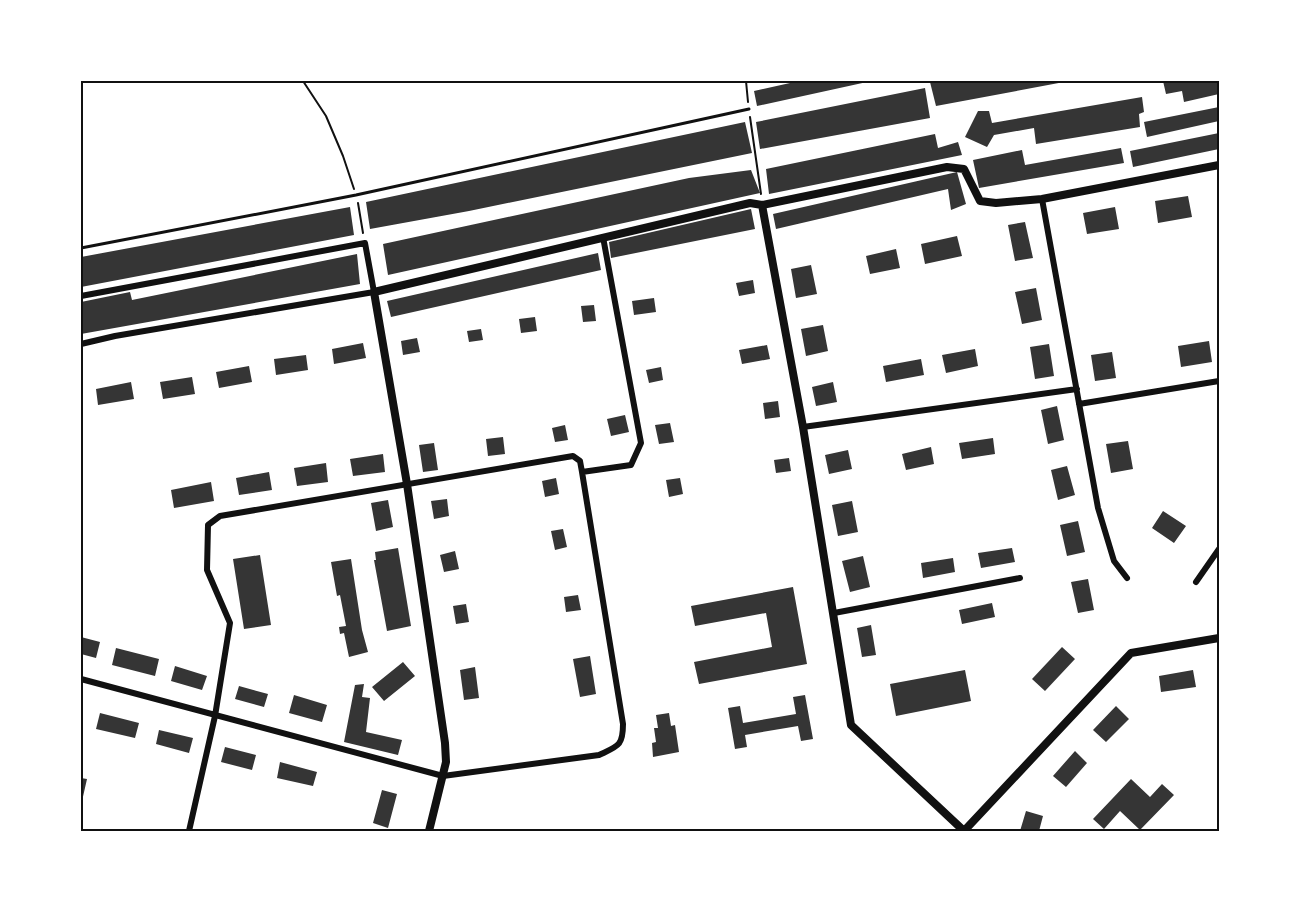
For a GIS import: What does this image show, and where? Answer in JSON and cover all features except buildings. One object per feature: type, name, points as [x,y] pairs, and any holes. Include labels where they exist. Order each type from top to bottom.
[{"type":"street","points":[[81,344],[115,336],[374,292],[750,203],[762,206],[947,167],[964,169],[980,201],[996,203],[1042,199],[1219,165]]},
{"type":"street","points":[[1042,199],[1098,508],[1114,561],[1126,578]]},
{"type":"street","points":[[762,206],[803,427],[851,725],[964,831],[1131,653],[1219,638]]},
{"type":"street","points":[[582,472],[631,465],[641,443],[603,237]]},
{"type":"street","points":[[81,296],[365,243],[407,484],[445,743],[446,762],[429,831]]},
{"type":"street","points":[[1079,404],[1219,381]]},
{"type":"street","points":[[803,427],[1077,388]]},
{"type":"street","points":[[81,679],[215,716],[443,776],[599,755],[618,746],[623,739],[623,724],[580,462],[573,456],[407,484],[220,516],[207,525],[207,570],[230,623],[215,716],[189,831]]},
{"type":"street","points":[[1196,582],[1219,549]]},
{"type":"street","points":[[834,614],[1020,578]]},
{"type":"lane","points":[[81,248],[356,195],[749,110]]},
{"type":"path","points":[[303,81],[326,116],[344,156],[356,195],[365,243]]},
{"type":"path","points":[[746,81],[762,206]]}]
